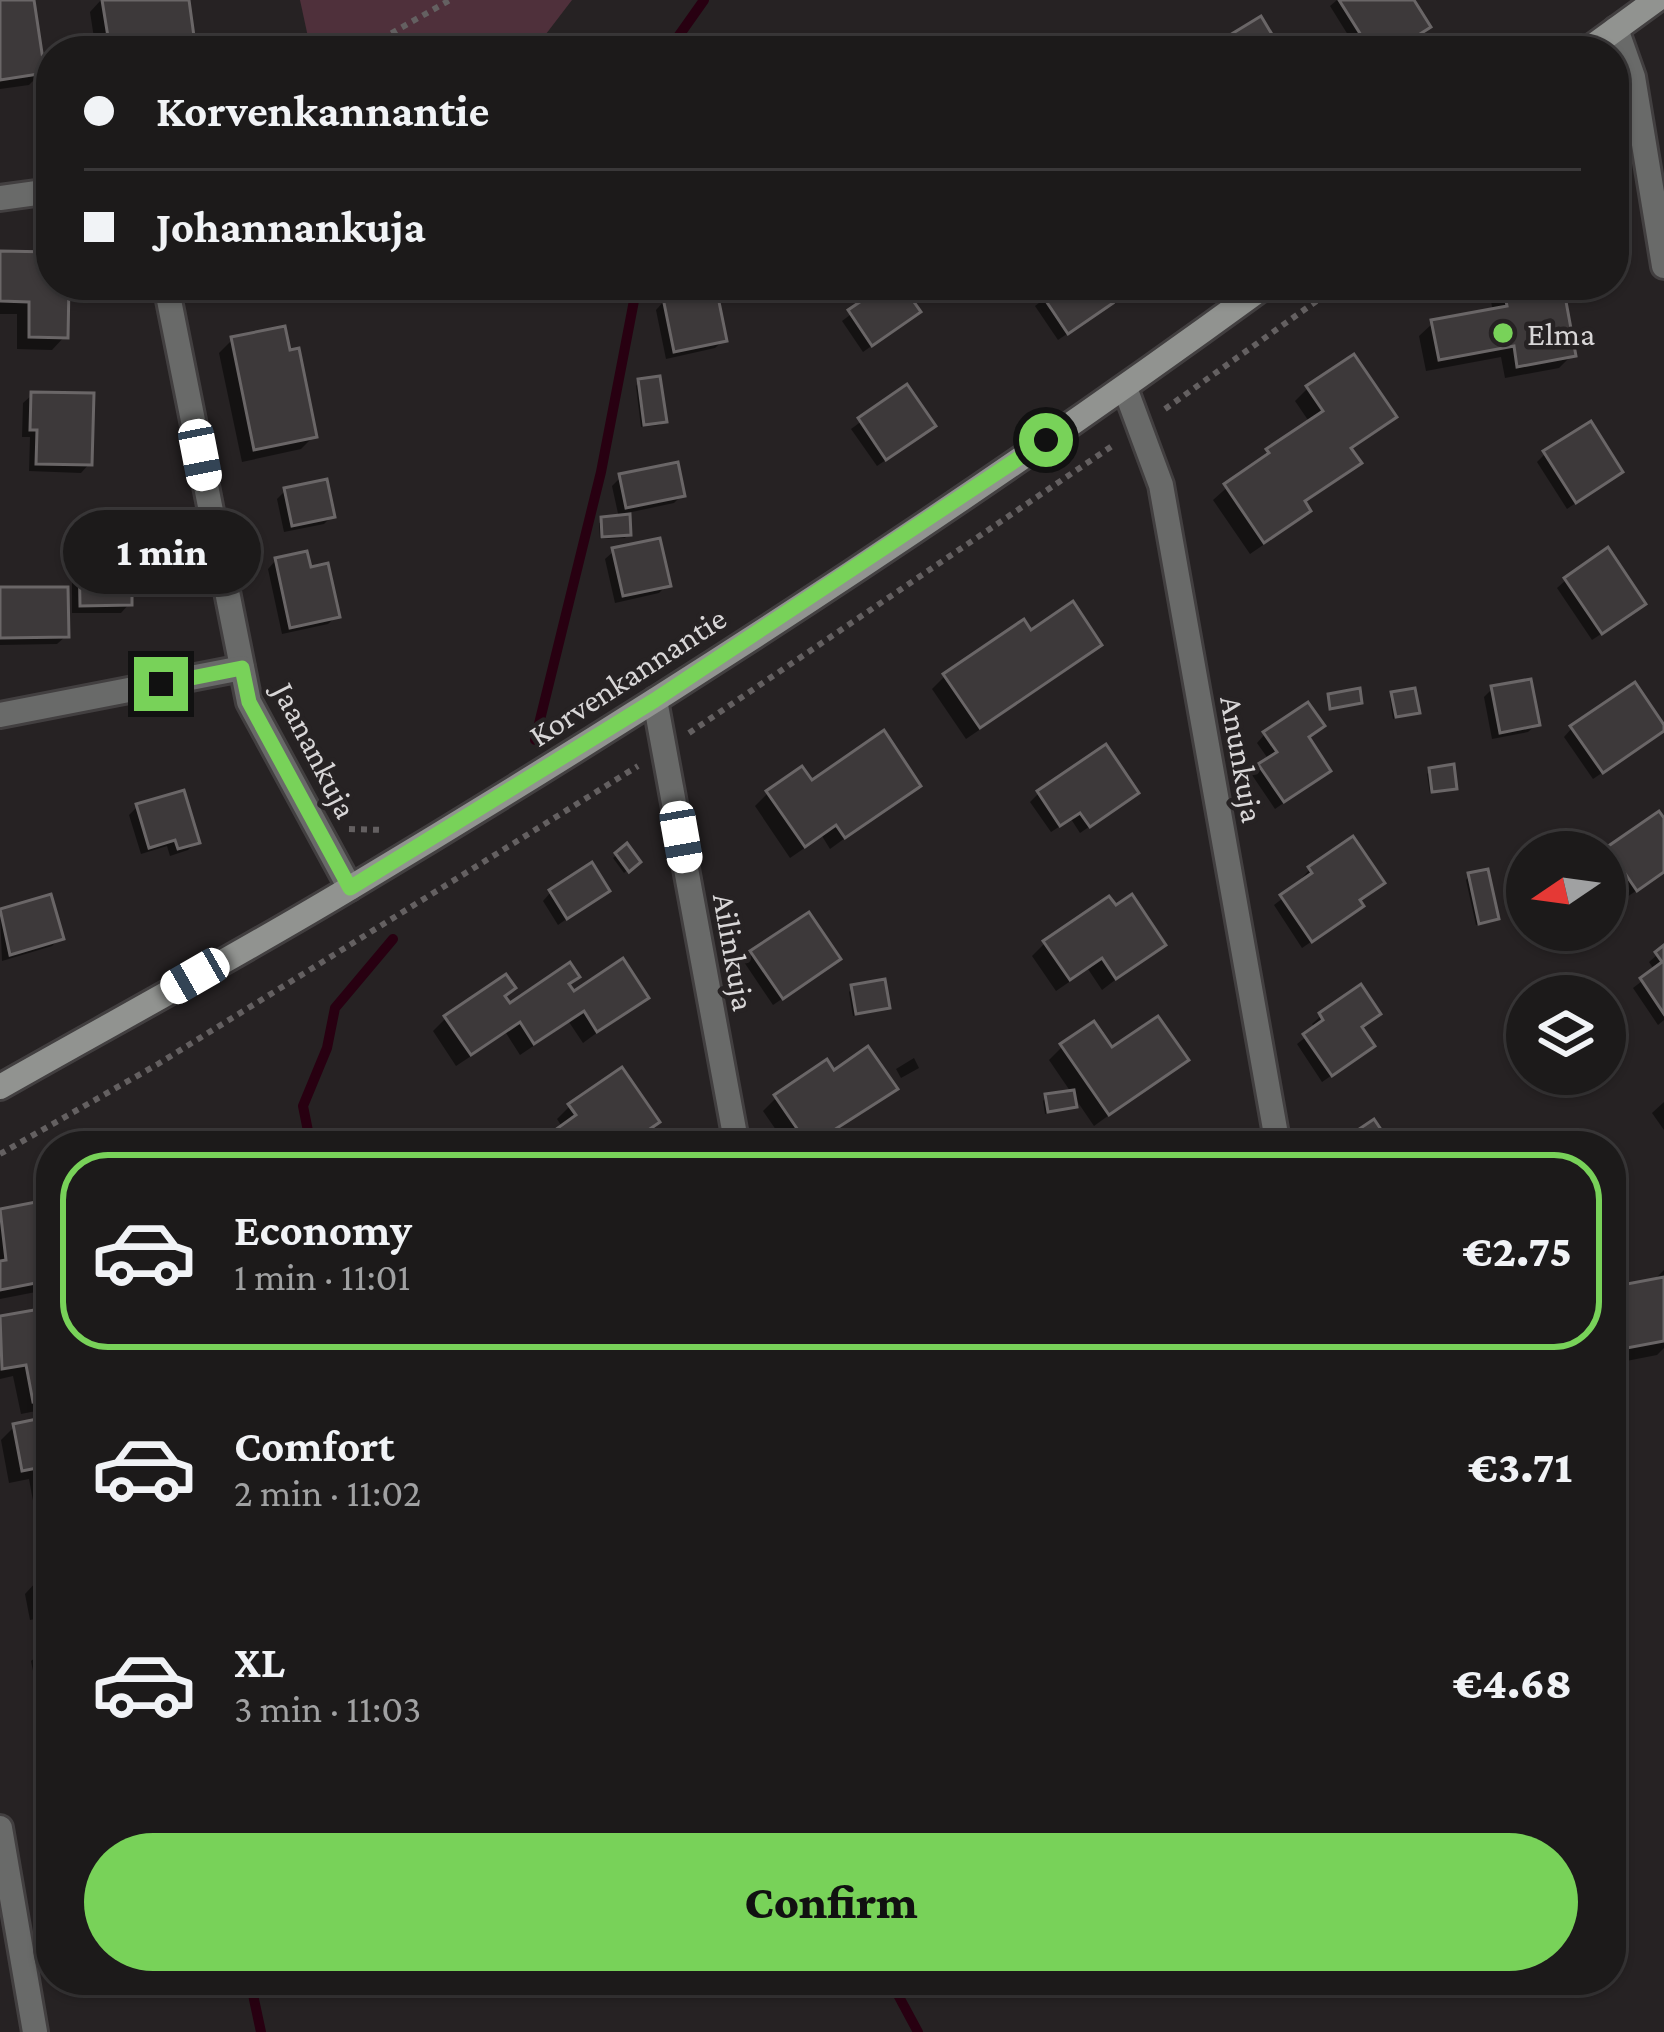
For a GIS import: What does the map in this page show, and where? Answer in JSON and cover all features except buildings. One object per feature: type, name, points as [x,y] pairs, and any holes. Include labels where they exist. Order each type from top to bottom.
[{"type":"main road","points":[[1606,36],[1656,0]]},
{"type":"main road","name":"Korvenkannantie","points":[[0,1088],[350,888],[655,700],[1125,388],[1245,300]]},
{"type":"street","points":[[1616,29],[1618,36]]},
{"type":"street","points":[[1629,66],[1664,266]]},
{"type":"street","points":[[0,198],[36,193]]},
{"type":"street","name":"Jaanankuja","points":[[169,300],[249,702],[350,888]]},
{"type":"street","name":"Anunkuja","points":[[1125,388],[1161,484],[1275,1131]]},
{"type":"street","points":[[0,715],[242,668]]},
{"type":"street","name":"Ailinkuja","points":[[655,700],[734,1131]]},
{"type":"street","points":[[0,1828],[34,2032]]},
{"type":"path","points":[[386,36],[449,0]]},
{"type":"shaded area","points":[[300,0],[572,0],[544,36],[308,36]]},
{"type":"waterway","points":[[679,36],[704,0]]},
{"type":"waterway","points":[[535,740],[601,472],[634,300]]},
{"type":"waterway","points":[[308,1131],[303,1106],[327,1048],[335,1008],[393,939]]},
{"type":"waterway","points":[[253,1995],[261,2032]]},
{"type":"waterway","points":[[898,1995],[918,2032]]},
{"type":"place","name":"Elma","points":[[1503,333]]},
{"type":"route","points":[[161,684],[242,668],[249,702],[350,888],[655,700],[1046,440]]}]
